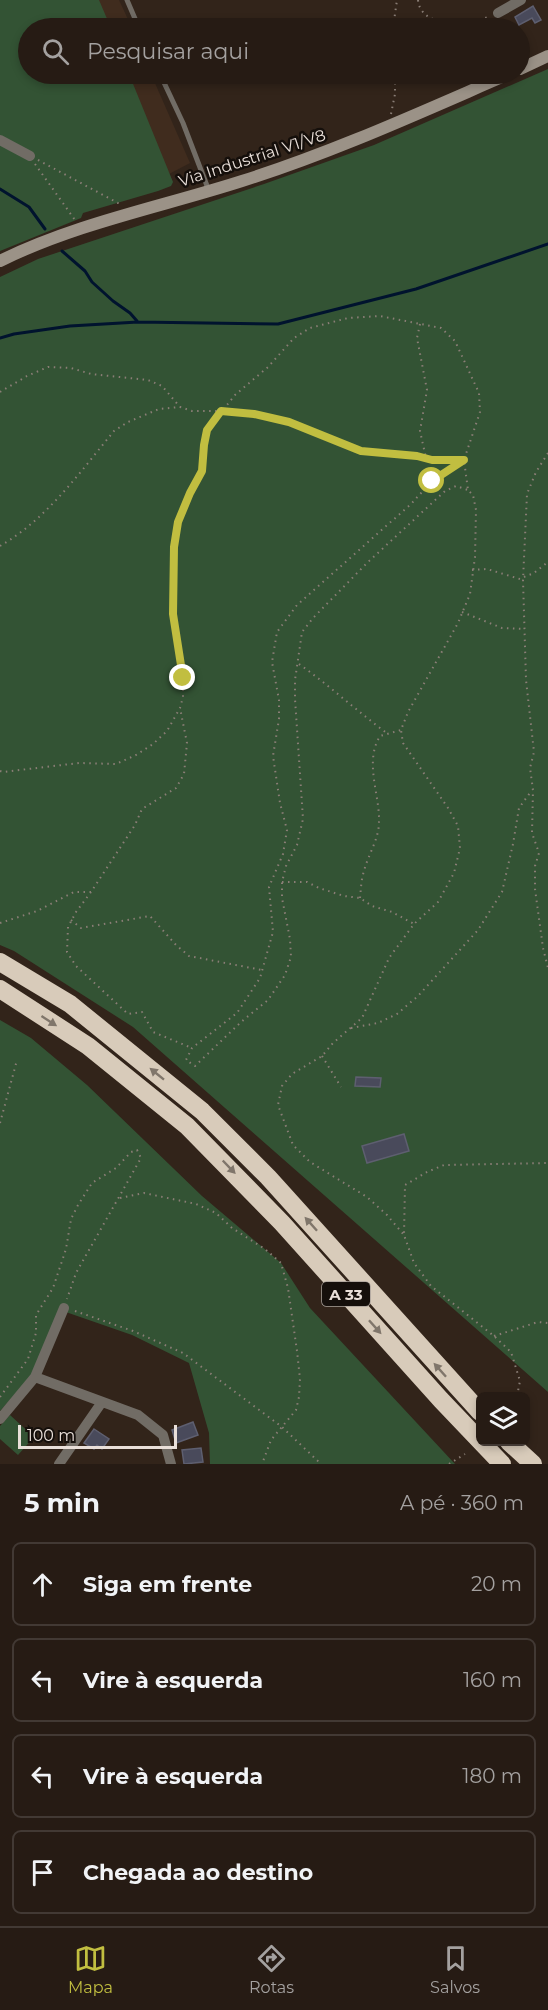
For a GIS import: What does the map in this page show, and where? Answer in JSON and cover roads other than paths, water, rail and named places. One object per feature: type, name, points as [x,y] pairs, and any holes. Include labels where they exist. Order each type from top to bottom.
[{"type":"highway","name":"A 33","points":[[0,962],[70,1004],[202,1112],[268,1177],[476,1408]]},
{"type":"highway","name":"A 33","points":[[0,988],[88,1046],[188,1126],[275,1215],[410,1366],[502,1464]]},
{"type":"highway","points":[[513,1446],[532,1464]]},
{"type":"main road","points":[[530,64],[548,56]]},
{"type":"main road","name":"Via Industrial V1/V8","points":[[0,261],[85,226],[209,191],[321,153],[485,84]]},
{"type":"street","points":[[498,13],[521,0]]},
{"type":"street","points":[[0,140],[30,156]]},
{"type":"street","points":[[0,1419],[35,1377],[64,1308]]},
{"type":"street","points":[[35,1377],[138,1415],[163,1435],[171,1464]]},
{"type":"street","points":[[59,1464],[102,1402]]},
{"type":"lane","points":[[127,0],[135,18]]},
{"type":"lane","points":[[165,84],[183,123],[209,191]]},
{"type":"waterway","points":[[0,189],[29,207],[45,229]]},
{"type":"waterway","points":[[0,338],[70,326],[138,322],[278,324],[416,289],[548,244]]},
{"type":"waterway","points":[[62,251],[85,271],[92,282],[137,321]]}]
